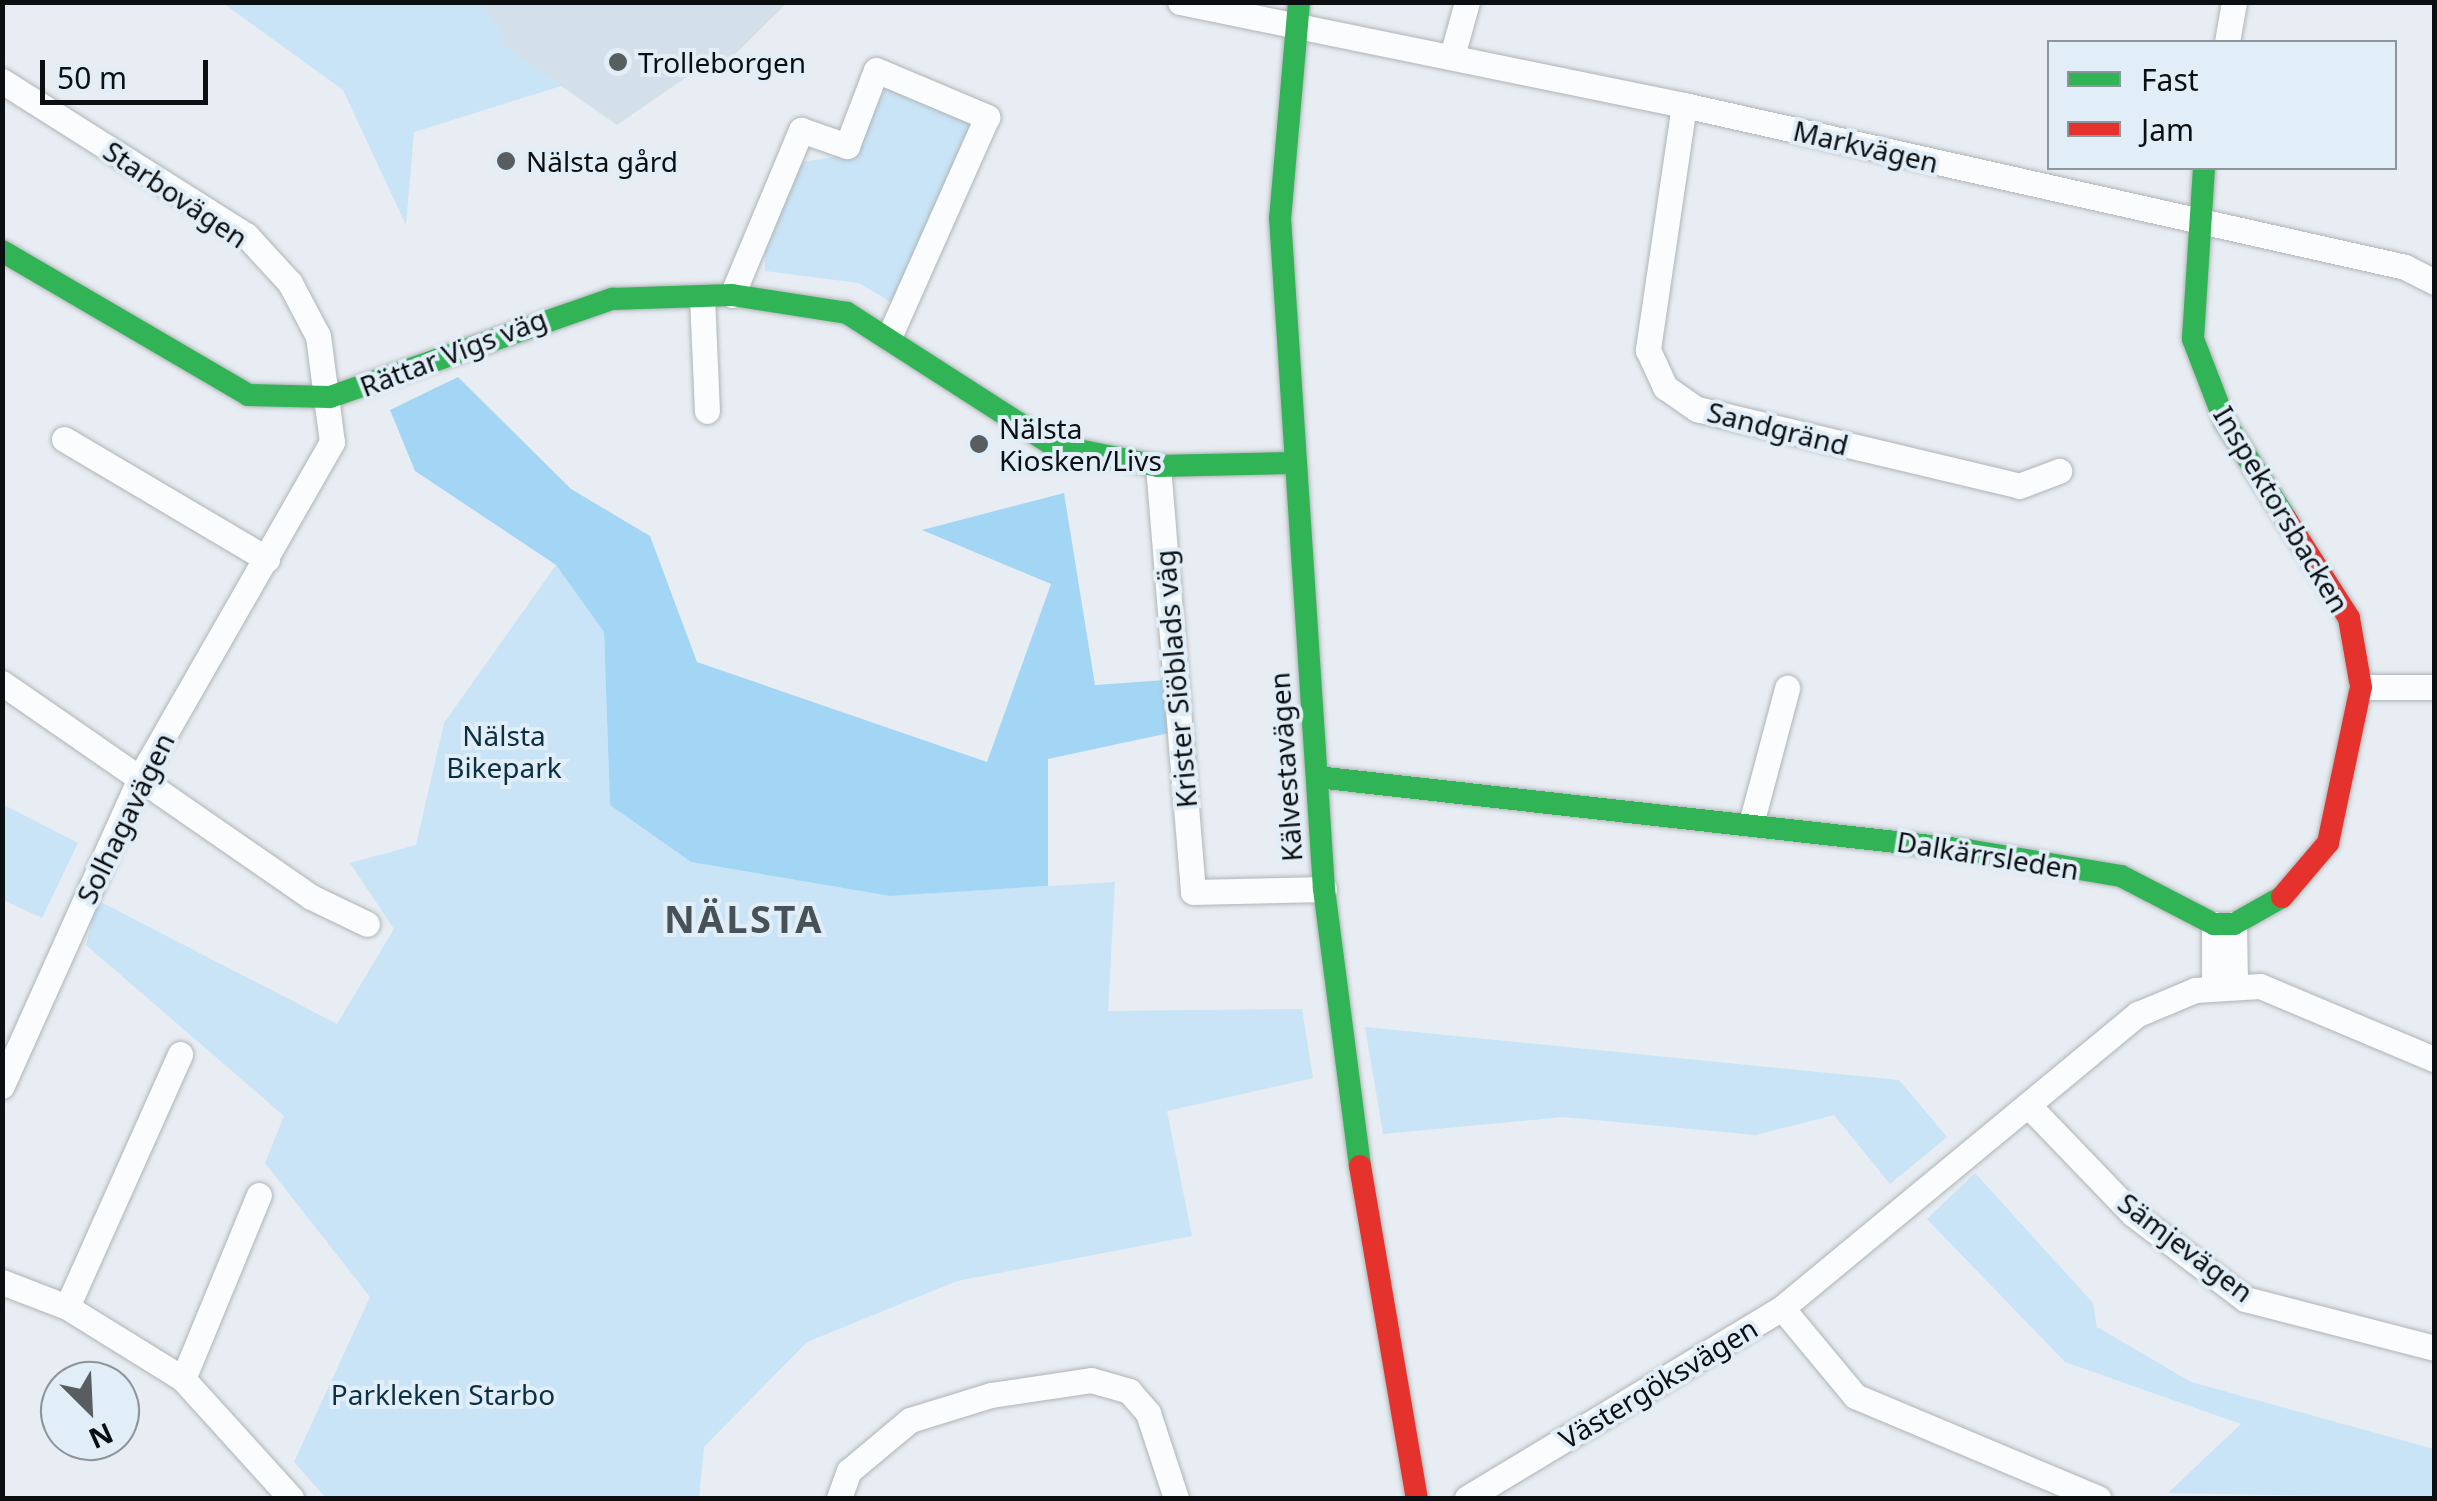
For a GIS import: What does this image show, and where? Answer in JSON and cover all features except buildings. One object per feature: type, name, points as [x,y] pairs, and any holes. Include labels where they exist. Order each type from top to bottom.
[{"type":"street","name":"Markvägen","points":[[1180,2],[1296,14],[1452,56],[2195,220],[2434,282]]},
{"type":"street","points":[[1452,56],[1467,2]]},
{"type":"street","points":[[2227,40],[2234,2]]},
{"type":"street","name":"Kälvestavägen","points":[[1296,14],[1280,218],[1292,463],[1324,889],[1338,1040],[1417,1498]]},
{"type":"street","points":[[732,295],[801,130],[846,146],[876,70],[987,117],[890,334]]},
{"type":"street","name":"Starbovägen","points":[[2,82],[246,235],[290,283],[318,336],[330,397]]},
{"type":"street","name":"Sandgränd","points":[[1684,105],[1648,350],[1665,387],[1697,408],[2019,486],[2059,471]]},
{"type":"street","name":"Inspektorsbacken","points":[[2204,170],[2195,220],[2192,339],[2224,422],[2349,618],[2361,687],[2328,843],[2292,892],[2224,924]]},
{"type":"street","name":"Rättar Vigs väg","points":[[2,252],[248,395],[330,397],[550,314],[612,299],[732,295],[847,312],[890,334],[1053,445],[1158,466],[1292,463]]},
{"type":"street","points":[[702,297],[707,411]]},
{"type":"street","name":"Solhagavägen","points":[[2,1086],[141,776],[332,442],[330,397]]},
{"type":"street","points":[[64,439],[267,559]]},
{"type":"street","name":"Krister Siöblads väg","points":[[1158,466],[1192,892],[1324,889]]},
{"type":"street","points":[[2,683],[141,776],[311,898],[367,924]]},
{"type":"street","points":[[2361,687],[2434,687]]},
{"type":"street","points":[[1752,820],[1788,688]]},
{"type":"street","name":"Dalkärrsleden","points":[[1317,777],[1752,820],[2121,876],[2224,924]]},
{"type":"street","points":[[2224,924],[2225,985]]},
{"type":"street","points":[[1782,1308],[2138,1014],[2225,985],[2317,1005],[2434,1058]]},
{"type":"street","points":[[66,1307],[180,1054]]},
{"type":"street","name":"Sämjevägen","points":[[2028,1105],[2133,1214],[2245,1299],[2434,1348]]},
{"type":"street","points":[[184,1380],[259,1195]]},
{"type":"street","points":[[2,1282],[66,1307],[184,1380],[291,1498]]},
{"type":"street","name":"Västergöksvägen","points":[[1467,1498],[1782,1308],[1855,1396],[2053,1492],[2098,1498]]},
{"type":"street","points":[[838,1498],[849,1471],[910,1420],[1092,1380],[1130,1391],[1148,1413],[1176,1498]]},
{"type":"shaded area","name":"Trolleborgen","points":[[481,3],[787,3],[723,66],[714,58],[617,125],[498,42],[505,38]]},
{"type":"shaded area","points":[[458,377],[571,489],[650,536],[697,662],[987,762],[1051,584],[922,530],[1064,493],[1095,685],[1165,680],[1169,733],[1048,759],[1048,886],[890,896],[691,862],[610,805],[604,632],[556,565],[415,471],[390,410]]},
{"type":"green space","points":[[223,3],[481,3],[506,38],[499,42],[561,86],[414,132],[406,225],[343,90]]},
{"type":"green space","points":[[887,84],[977,120],[897,306],[859,283],[765,271],[765,230],[798,163],[855,153]]},
{"type":"green space","points":[[556,565],[604,632],[610,805],[691,862],[890,896],[1115,882],[1108,1011],[1302,1009],[1313,1078],[1167,1111],[1192,1236],[957,1281],[807,1342],[704,1447],[699,1498],[326,1498],[294,1462],[370,1297],[265,1163],[284,1116],[86,945],[97,900],[337,1024],[394,929],[350,863],[416,845],[444,723]]},
{"type":"green space","points":[[2,804],[78,843],[42,918],[3,900]]},
{"type":"green space","points":[[1365,1027],[1899,1080],[1947,1137],[1890,1184],[1834,1115],[1756,1135],[1563,1117],[1383,1134]]},
{"type":"green space","points":[[1975,1173],[2093,1303],[2097,1327],[2191,1382],[2434,1449],[2434,1498],[2168,1493],[2241,1424],[2065,1362],[1927,1219]]},
{"type":"traffic: fast","points":[[1299,2],[1280,218],[1324,889],[1360,1166]]},
{"type":"traffic: fast","points":[[2204,170],[2193,339],[2225,422],[2286,519]]},
{"type":"traffic: fast","points":[[2,251],[248,395],[330,397],[612,299],[732,295],[847,313],[1053,445],[1158,466],[1292,463]]},
{"type":"traffic: fast","points":[[1317,777],[1967,850],[2121,876],[2214,924],[2234,924],[2282,897]]},
{"type":"traffic: jam","points":[[2282,897],[2328,843],[2361,687],[2349,618],[2286,519]]},
{"type":"traffic: jam","points":[[1360,1166],[1417,1498]]},
{"type":"place","name":"Trolleborgen","points":[[618,62]]},
{"type":"place","name":"Nälsta gård","points":[[506,161]]},
{"type":"place","name":"Nälsta Kiosken/Livs","points":[[979,444]]},
{"type":"district","name":"NÄLSTA","points":[[744,919]]},
{"type":"park label","name":"Nälsta Bikepark","points":[[504,751]]},
{"type":"park label","name":"Parkleken Starbo","points":[[443,1394]]}]
